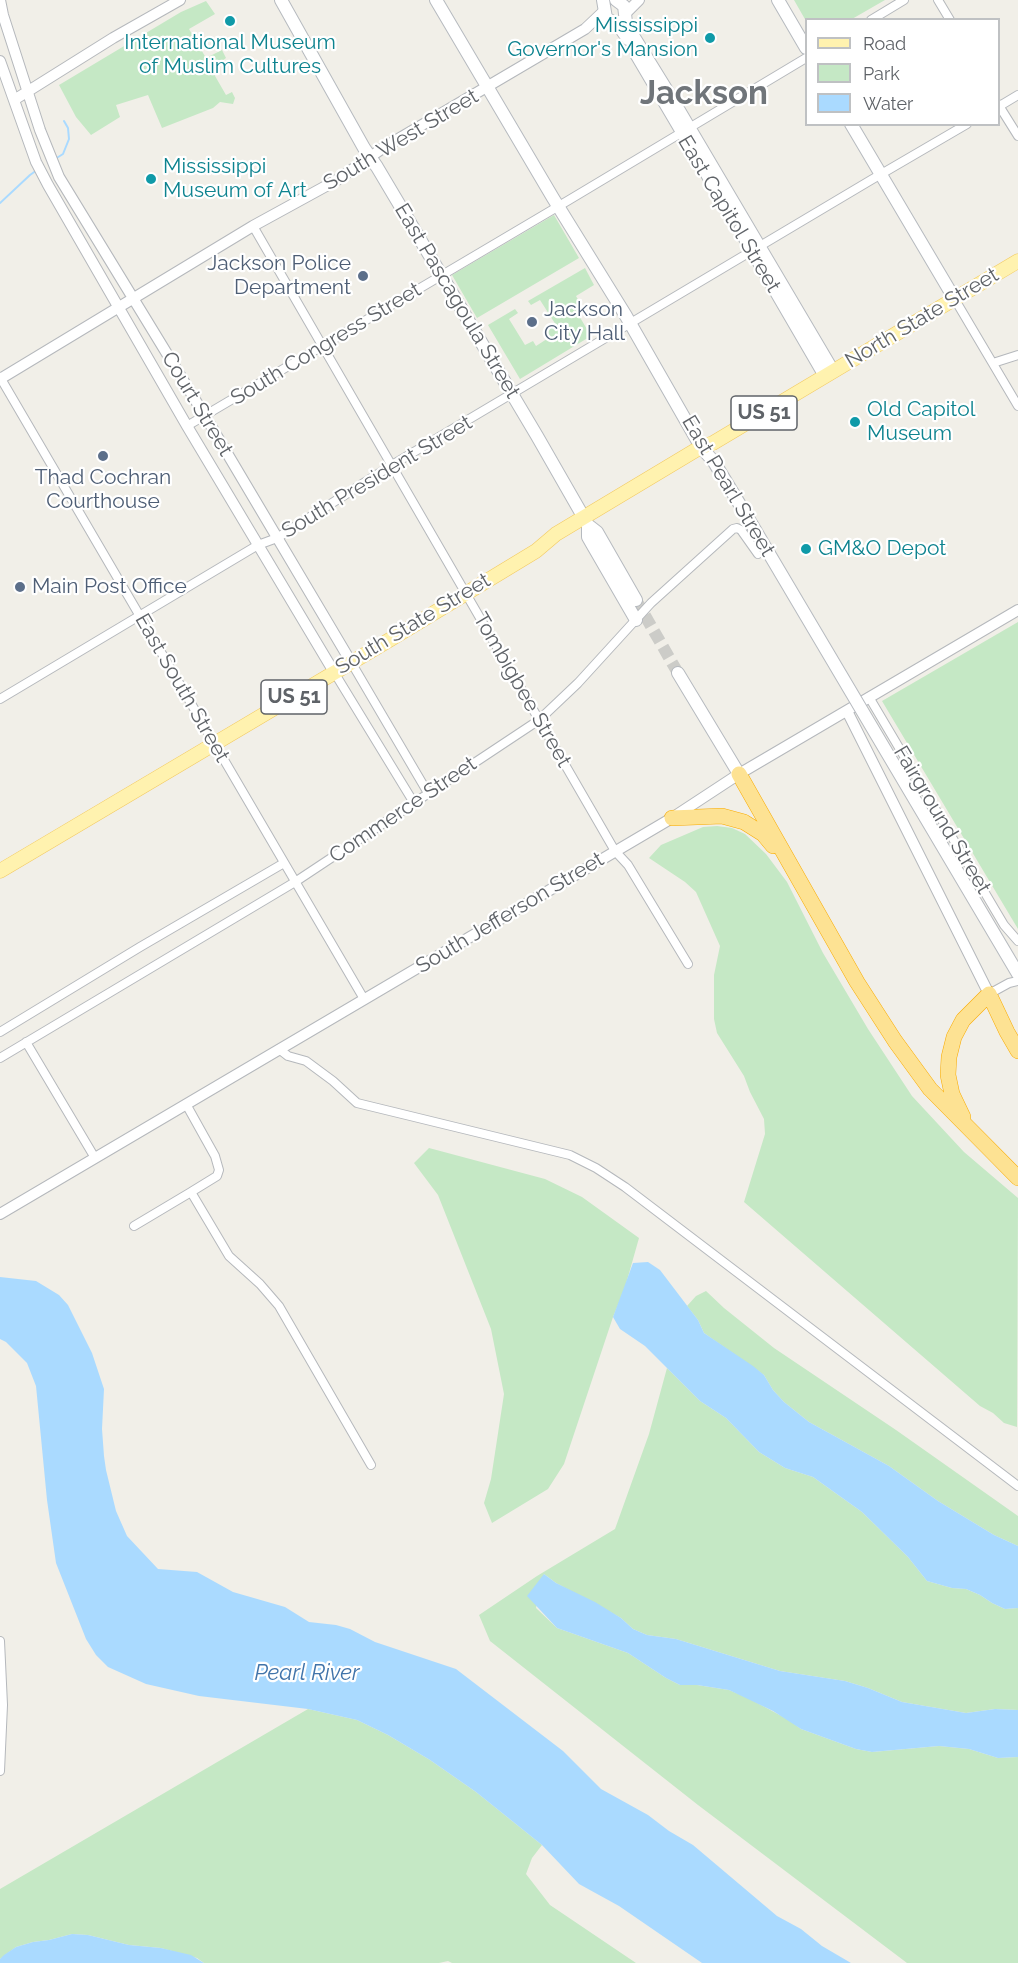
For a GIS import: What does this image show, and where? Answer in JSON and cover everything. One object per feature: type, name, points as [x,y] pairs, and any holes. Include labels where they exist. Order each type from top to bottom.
[{"type":"highway","points":[[739,774],[857,982],[895,1041],[930,1089],[1018,1178]]},
{"type":"highway","points":[[672,818],[722,816],[744,822],[762,834],[791,866]]},
{"type":"highway","points":[[969,1129],[952,1094],[948,1075],[949,1057],[954,1037],[963,1020],[989,994],[1018,1051]]},
{"type":"main road","name":"East Pascagoula Street","points":[[281,0],[370,157],[586,521],[597,532],[636,600]]},
{"type":"main road","name":"East Pearl Street","points":[[436,0],[631,324],[701,447],[714,462],[748,518],[1018,974]]},
{"type":"main road","points":[[778,0],[805,45]]},
{"type":"main road","points":[[609,2],[621,5],[620,21],[607,12],[609,2]]},
{"type":"main road","name":"East Capitol Street","points":[[621,5],[632,34],[685,131]]},
{"type":"main road","name":"East Capitol Street","points":[[607,12],[624,33],[685,131],[829,373]]},
{"type":"main road","points":[[852,126],[954,298]]},
{"type":"main road","name":"North State Street","points":[[829,373],[1018,261]]},
{"type":"main road","name":"South State Street","points":[[0,871],[536,551],[556,534],[586,521],[701,447],[713,443],[829,373]]},
{"type":"main road","points":[[586,521],[588,537],[636,620]]},
{"type":"main road","points":[[678,673],[739,774]]},
{"type":"street","name":"Court Street","points":[[0,0],[27,91],[59,177],[205,416],[428,793]]},
{"type":"street","points":[[14,100],[180,0]]},
{"type":"street","points":[[621,5],[639,0]]},
{"type":"street","points":[[874,18],[904,0]]},
{"type":"street","points":[[938,0],[949,18]]},
{"type":"street","name":"South West Street","points":[[0,378],[253,226],[337,180],[370,157],[585,29],[607,12]]},
{"type":"street","name":"South Congress Street","points":[[187,426],[805,59]]},
{"type":"street","name":"Court Street","points":[[0,62],[26,135],[48,185],[187,426],[414,803]]},
{"type":"street","points":[[1000,104],[1018,95]]},
{"type":"street","points":[[1000,107],[1018,136]]},
{"type":"street","name":"South President Street","points":[[0,699],[258,545],[277,538],[392,465],[964,126]]},
{"type":"street","name":"Tombigbee Street","points":[[253,226],[615,851],[628,865],[688,964]]},
{"type":"street","points":[[954,298],[1018,406]]},
{"type":"street","points":[[993,363],[1018,355]]},
{"type":"street","name":"East South Street","points":[[0,378],[364,999]]},
{"type":"street","name":"Commerce Street","points":[[0,1058],[295,882],[539,720],[578,683],[651,603],[733,529],[741,530],[758,554]]},
{"type":"street","name":"South Jefferson Street","points":[[0,1214],[672,818],[739,774],[1018,610]]},
{"type":"street","name":"Fairground Street","points":[[869,697],[1004,925],[1018,941]]},
{"type":"street","points":[[847,711],[989,994],[1009,983],[1018,981]]},
{"type":"street","points":[[0,1032],[284,863]]},
{"type":"street","points":[[26,1042],[95,1158]]},
{"type":"street","points":[[279,1049],[288,1056],[306,1061],[357,1103],[570,1155],[596,1168],[625,1187],[1018,1486]]},
{"type":"street","points":[[135,1226],[217,1176],[219,1170],[215,1156],[186,1104]]},
{"type":"street","points":[[191,1192],[229,1256],[260,1284],[279,1306],[371,1465]]},
{"type":"street","points":[[0,1641],[3,1705],[0,1770]]},
{"type":"green space","points":[[794,0],[885,0],[854,18],[805,19]]},
{"type":"green space","points":[[206,1],[215,14],[189,29],[206,58],[222,50],[226,58],[211,69],[226,95],[232,92],[235,98],[233,104],[220,102],[213,108],[162,128],[148,95],[116,105],[120,117],[91,135],[76,117],[59,85],[181,12]]},
{"type":"green space","points":[[554,215],[579,258],[477,318],[452,275]]},
{"type":"green space","points":[[585,268],[594,285],[576,296],[581,305],[575,309],[591,336],[520,379],[488,325],[515,309],[518,313],[509,319],[525,345],[533,341],[536,346],[550,337],[546,331],[556,325],[540,300],[531,305],[528,301]]},
{"type":"green space","points":[[1018,622],[1018,929],[882,701]]},
{"type":"green space","points":[[703,827],[732,828],[745,834],[766,854],[787,882],[823,953],[868,1029],[912,1096],[964,1152],[1018,1198],[1017,1427],[1004,1423],[993,1413],[980,1406],[744,1202],[765,1134],[764,1119],[744,1076],[717,1033],[714,1019],[714,975],[720,946],[696,892],[649,858],[661,845]]},
{"type":"green space","points":[[429,1148],[545,1179],[582,1197],[639,1238],[624,1291],[613,1317],[564,1464],[548,1489],[492,1523],[484,1503],[491,1479],[504,1394],[491,1329],[438,1195],[414,1163]]},
{"type":"green space","points":[[706,1291],[774,1348],[1018,1516],[1018,1546],[994,1535],[938,1501],[889,1466],[809,1422],[784,1402],[764,1375],[704,1333],[698,1320],[687,1306],[696,1296]]},
{"type":"green space","points":[[667,1368],[700,1401],[726,1418],[759,1452],[785,1468],[813,1477],[862,1512],[908,1557],[927,1581],[952,1588],[966,1589],[1005,1609],[1018,1608],[1018,1710],[995,1709],[966,1713],[902,1702],[845,1681],[780,1671],[676,1639],[647,1635],[633,1629],[621,1618],[556,1583],[544,1574],[536,1608],[557,1628],[628,1653],[680,1685],[729,1690],[789,1720],[801,1729],[856,1749],[872,1752],[939,1746],[969,1749],[998,1758],[1018,1757],[1018,1963],[907,1963],[698,1805],[490,1641],[479,1615],[537,1576],[615,1529],[649,1434]]},
{"type":"green space","points":[[308,1709],[357,1720],[388,1735],[430,1760],[476,1792],[542,1845],[532,1858],[526,1874],[550,1905],[636,1963],[452,1963],[448,1961],[439,1963],[204,1963],[197,1958],[161,1948],[129,1945],[88,1935],[72,1934],[16,1947],[0,1959],[0,1889]]},
{"type":"water","points":[[648,1262],[660,1270],[698,1320],[704,1333],[764,1375],[784,1402],[809,1422],[889,1466],[938,1501],[994,1535],[1018,1546],[1018,1608],[1005,1609],[966,1589],[952,1588],[927,1581],[908,1557],[862,1512],[813,1477],[785,1468],[759,1452],[726,1418],[700,1401],[645,1346],[620,1329],[613,1317],[633,1263]]},
{"type":"water","name":"Pearl River","points":[[0,1277],[36,1281],[59,1295],[68,1305],[92,1353],[104,1389],[102,1429],[104,1456],[116,1511],[127,1536],[158,1569],[197,1572],[233,1592],[285,1607],[309,1622],[350,1629],[375,1642],[456,1669],[563,1751],[601,1789],[648,1815],[693,1845],[777,1916],[801,1929],[822,1946],[851,1963],[702,1963],[619,1906],[579,1884],[542,1845],[476,1792],[430,1760],[388,1735],[357,1720],[308,1709],[199,1696],[146,1684],[108,1667],[96,1655],[86,1639],[56,1563],[47,1500],[36,1386],[27,1363],[0,1339]]},
{"type":"water","points":[[544,1574],[556,1583],[621,1618],[633,1629],[647,1635],[676,1639],[780,1671],[845,1681],[902,1702],[966,1713],[995,1709],[1018,1710],[1018,1757],[998,1758],[969,1749],[939,1746],[872,1752],[856,1749],[801,1729],[773,1711],[729,1690],[680,1685],[628,1653],[557,1628],[527,1596]]},
{"type":"water","points":[[72,1934],[88,1935],[129,1945],[161,1948],[191,1955],[204,1963],[0,1963],[4,1955],[16,1947]]},
{"type":"waterway","points":[[55,159],[63,154],[69,139],[68,128],[64,121]]},
{"type":"waterway","points":[[0,203],[37,170]]},
{"type":"tunnel","points":[[636,600],[678,673]]},
{"type":"place","name":"International Museum of Muslim Cultures","points":[[230,21]]},
{"type":"place","name":"Mississippi Governor's Mansion","points":[[710,38]]},
{"type":"place","name":"Mississippi Museum of Art","points":[[151,179]]},
{"type":"place","name":"Jackson Police Department","points":[[363,276]]},
{"type":"place","name":"Jackson City Hall","points":[[532,322]]},
{"type":"place","name":"Old Capitol Museum","points":[[855,422]]},
{"type":"place","name":"Thad Cochran Courthouse","points":[[103,456]]},
{"type":"place","name":"GM&O Depot","points":[[806,549]]},
{"type":"place","name":"Main Post Office","points":[[20,587]]},
{"type":"district","name":"Jackson","points":[[704,94]]}]
